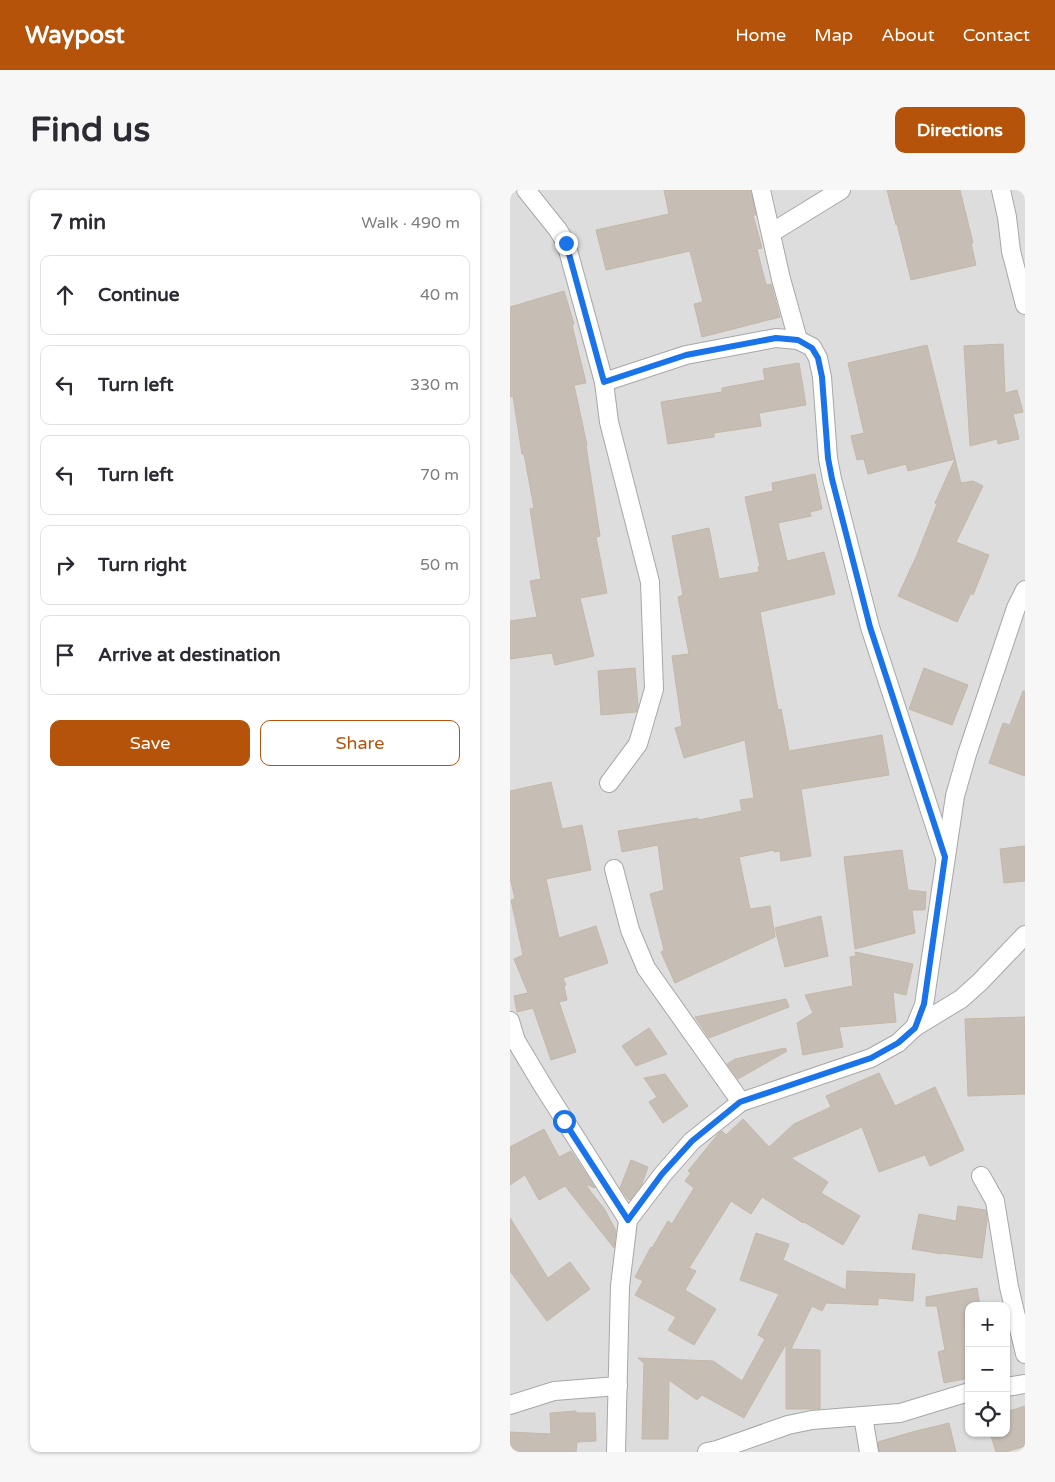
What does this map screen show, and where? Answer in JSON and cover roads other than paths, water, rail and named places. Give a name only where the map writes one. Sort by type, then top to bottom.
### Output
[{"type":"street","points":[[526,190],[566,243],[604,382],[609,422],[650,582],[654,689],[638,744],[609,783]]},
{"type":"street","points":[[761,190],[781,279],[798,340]]},
{"type":"street","points":[[771,233],[841,190]]},
{"type":"street","points":[[1001,190],[1019,256],[1025,305]]},
{"type":"street","points":[[604,382],[686,355],[776,338],[798,340],[812,348],[818,358],[822,377],[828,458],[832,479],[870,627],[945,857]]},
{"type":"street","points":[[915,1028],[924,1004],[955,796],[966,754],[1016,608],[1025,590]]},
{"type":"street","points":[[614,869],[630,930],[646,968],[740,1102]]},
{"type":"street","points":[[616,1452],[620,1286],[628,1220],[662,1174],[692,1141],[740,1102],[871,1058],[898,1043],[915,1028],[961,999],[1025,935]]},
{"type":"street","points":[[510,1021],[516,1041],[542,1086],[628,1220]]},
{"type":"street","points":[[981,1176],[995,1201],[1009,1287],[1025,1354]]},
{"type":"street","points":[[1010,1386],[1025,1384]]},
{"type":"street","points":[[510,1405],[554,1392],[618,1386]]},
{"type":"street","points":[[707,1452],[788,1425],[812,1420],[900,1412],[965,1393]]},
{"type":"street","points":[[863,1416],[870,1452]]}]
